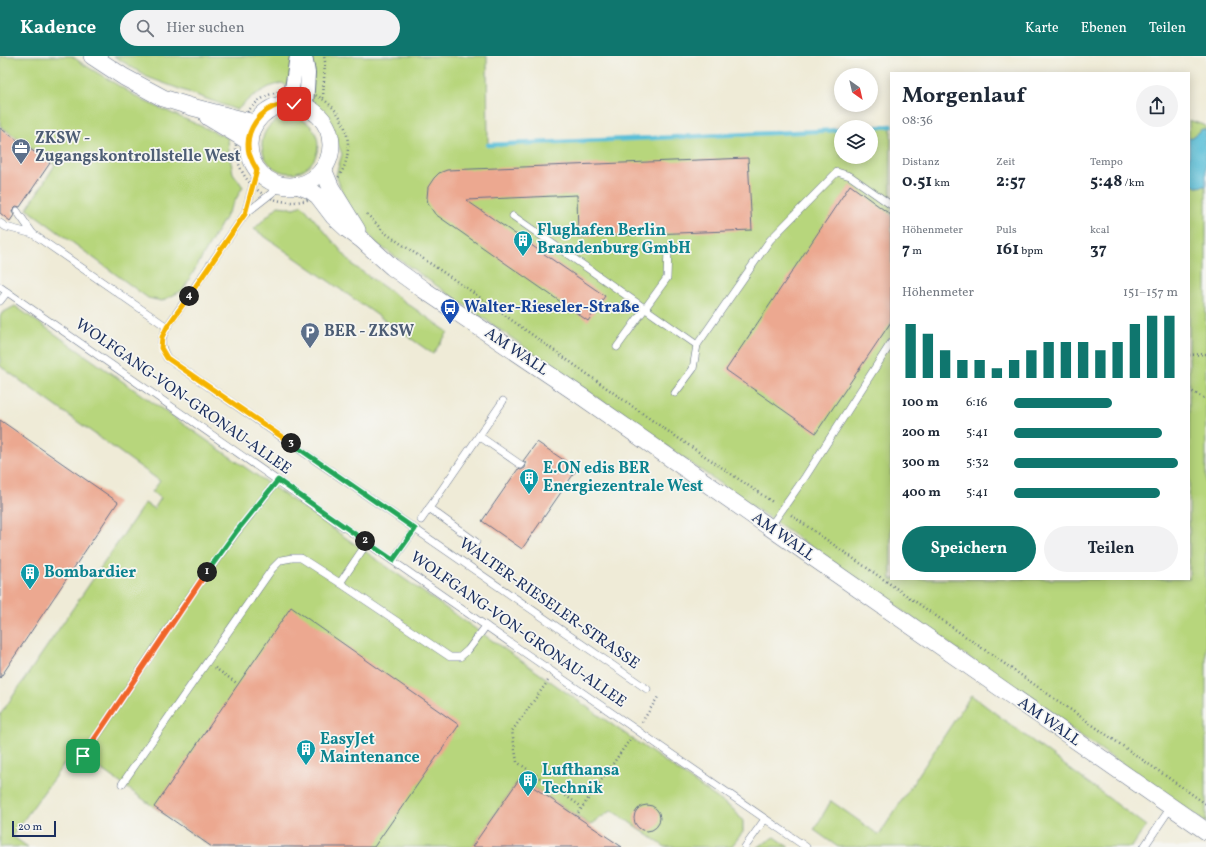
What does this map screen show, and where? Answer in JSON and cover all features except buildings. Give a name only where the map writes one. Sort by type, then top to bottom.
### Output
[{"type":"street","points":[[92,56],[150,92],[163,98],[192,107],[245,130]]},
{"type":"street","points":[[282,104],[292,89],[297,56]]},
{"type":"street","points":[[245,130],[255,178],[264,177],[272,183],[290,186],[307,182],[316,177],[323,170],[330,156],[331,148],[329,131],[324,121],[306,99],[308,73],[305,56]]},
{"type":"street","points":[[245,130],[261,114],[271,108],[282,104],[294,104],[306,99]]},
{"type":"street","name":"AM WALL","points":[[323,170],[324,192],[334,217],[392,267],[581,396],[1206,831]]},
{"type":"street","name":"AM WALL","points":[[290,186],[324,192]]},
{"type":"lane","points":[[675,393],[693,369],[697,345],[770,240],[837,172],[850,176],[890,204]]},
{"type":"lane","name":"WALTER-RIESELER-STRASSE","points":[[245,214],[255,178]]},
{"type":"lane","name":"WALTER-RIESELER-STRASSE","points":[[290,186],[267,197],[245,214],[167,327],[162,337],[161,348],[167,358],[647,689]]},
{"type":"lane","points":[[17,211],[33,234]]},
{"type":"lane","points":[[513,216],[697,345]]},
{"type":"lane","points":[[0,223],[6,227],[33,234],[167,327]]},
{"type":"lane","points":[[617,347],[667,278],[668,250]]},
{"type":"lane","name":"WOLFGANG-VON-GRONAU-ALLEE","points":[[0,287],[806,847]]},
{"type":"lane","points":[[0,302],[7,292]]},
{"type":"lane","points":[[770,527],[805,477],[890,345]]},
{"type":"lane","points":[[421,520],[503,402]]},
{"type":"lane","points":[[479,436],[521,465]]},
{"type":"lane","points":[[83,756],[188,600],[236,532],[278,480]]},
{"type":"lane","points":[[429,508],[476,542]]},
{"type":"lane","points":[[393,560],[415,529]]},
{"type":"lane","points":[[340,582],[367,543]]},
{"type":"lane","points":[[122,784],[208,663],[272,569],[281,560],[301,558],[340,582],[450,657],[460,657],[468,650],[486,626]]},
{"type":"lane","points":[[1148,846],[1171,806]]},
{"type":"lane","points":[[745,847],[765,818]]},
{"type":"path","points":[[323,98],[306,99],[292,89],[270,94],[261,99],[246,113],[245,130],[236,147],[238,161],[241,169],[255,178],[267,197],[279,202],[289,203],[306,201],[324,192],[342,176],[348,156],[348,141],[344,125],[339,116],[323,98],[324,56]]},
{"type":"path","points":[[364,211],[385,233],[468,289],[653,421],[1206,804]]},
{"type":"path","points":[[1190,355],[1206,354]]},
{"type":"path","points":[[1190,391],[1206,398]]},
{"type":"path","points":[[208,663],[238,684]]},
{"type":"path","points":[[554,672],[512,732],[517,762],[582,807]]},
{"type":"path","points":[[576,816],[637,730],[658,697]]},
{"type":"green space","points":[[0,56],[72,56],[144,101],[228,138],[233,173],[243,187],[183,290],[162,301],[148,298],[27,209],[55,165],[0,126]]},
{"type":"green space","points":[[114,56],[487,56],[488,145],[834,130],[834,164],[878,164],[878,127],[890,126],[890,580],[1190,580],[1190,183],[1196,187],[1206,186],[1206,823],[377,244],[347,206],[336,175],[342,154],[328,120],[311,100],[282,83],[269,87],[251,97],[237,110],[147,77]]},
{"type":"green space","points":[[284,117],[296,117],[306,121],[314,129],[318,139],[318,151],[314,161],[306,169],[296,173],[284,173],[274,169],[266,161],[262,151],[262,139],[266,129],[274,121]]},
{"type":"green space","points":[[1190,120],[1206,126],[1206,130],[1202,129],[1190,138]]},
{"type":"green space","points":[[302,205],[354,266],[448,332],[433,354],[254,229],[278,206],[295,208]]},
{"type":"green space","points":[[15,306],[734,810],[743,821],[743,832],[731,847],[665,847],[612,810],[590,825],[520,778],[472,847],[212,847],[74,750],[12,836],[28,847],[0,847],[0,715],[145,503],[154,509],[161,498],[152,492],[160,481],[0,366],[0,317],[2,313]]},
{"type":"green space","points":[[971,695],[1146,826],[1132,847],[838,847],[814,830],[831,801],[879,835]]},
{"type":"green space","points":[[775,837],[789,847],[757,847]]},
{"type":"water","points":[[1202,129],[1206,130],[1206,186],[1196,187],[1190,183],[1190,138]]},
{"type":"waterway","points":[[878,127],[890,126]]},
{"type":"waterway","points":[[488,145],[834,130]]},
{"type":"place","name":"ZKSW - Zugangskontrollstelle West","points":[[21,165]]},
{"type":"place","name":"Flughafen Berlin Brandenburg GmbH","points":[[523,257]]},
{"type":"place","name":"Walter-Rieseler-Straße","points":[[450,325]]},
{"type":"place","name":"BER - ZKSW","points":[[310,349]]},
{"type":"place","name":"E.ON edis BER Energiezentrale West","points":[[529,495]]},
{"type":"place","name":"Bombardier","points":[[30,590]]},
{"type":"place","name":"EasyJet Maintenance","points":[[306,766]]},
{"type":"place","name":"Lufthansa Technik","points":[[528,797]]},
{"type":"route","points":[[83,756],[184,606],[236,532],[278,480],[393,560],[415,529],[167,358],[161,348],[162,337],[167,327],[245,214],[257,170],[249,152],[248,141],[254,123],[261,114],[271,108],[282,104],[294,104]]}]
